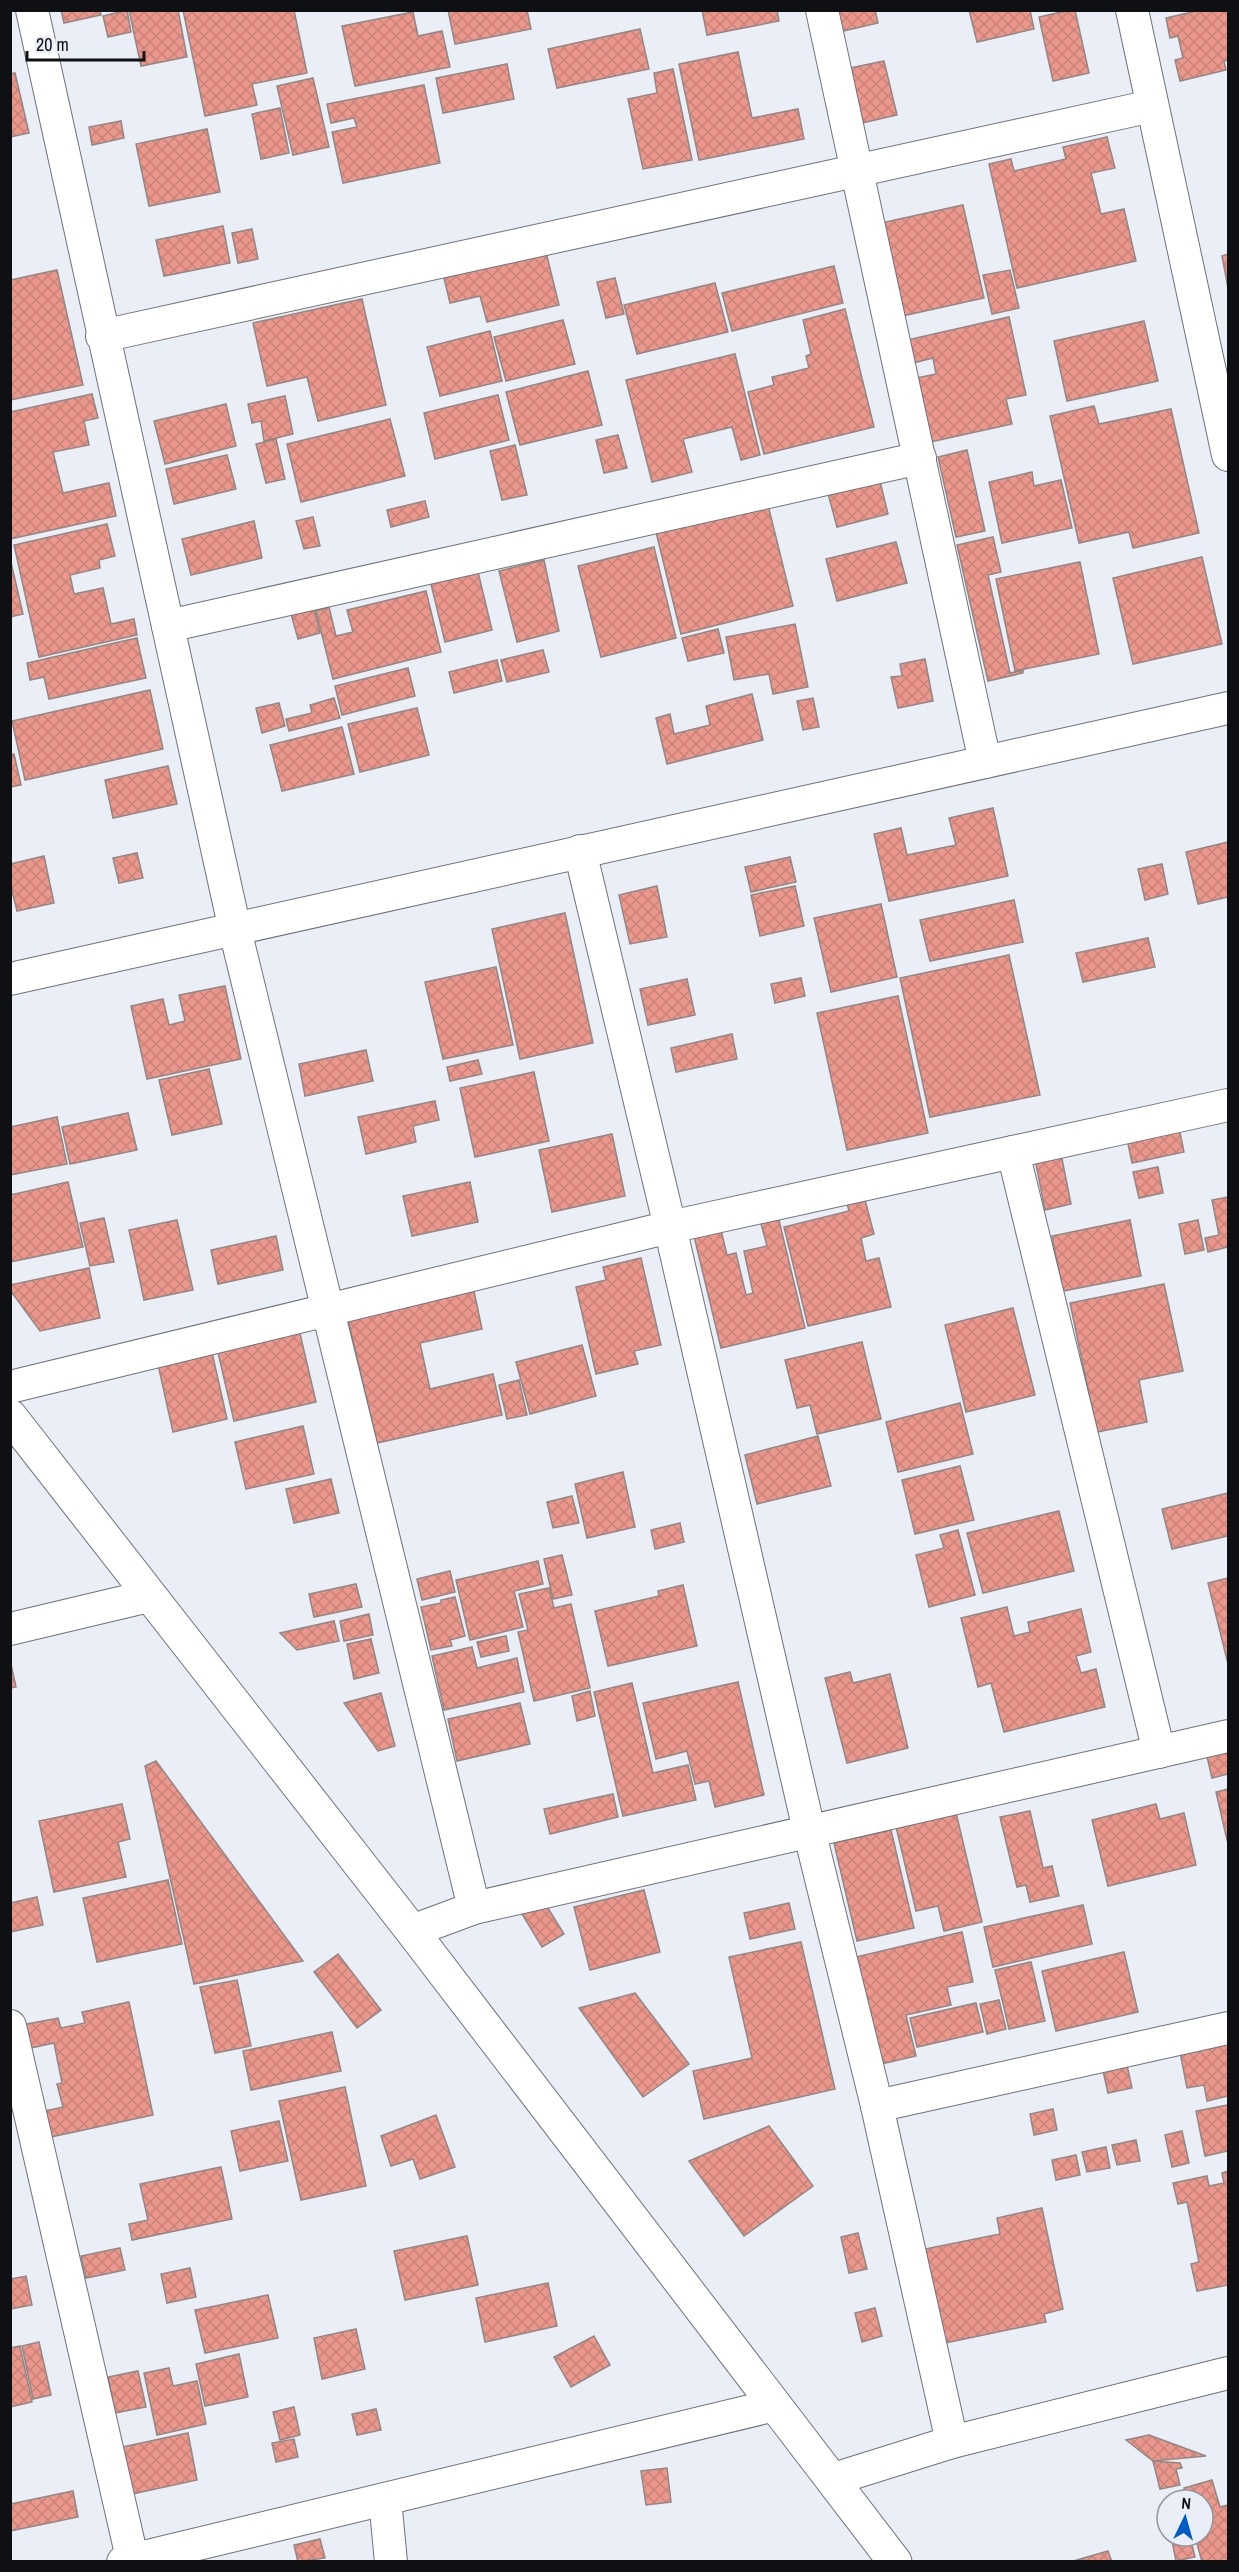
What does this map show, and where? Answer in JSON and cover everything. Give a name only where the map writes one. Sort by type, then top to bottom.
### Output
[{"type":"main road","points":[[10,1416],[412,1931],[834,2479],[895,2562]]},
{"type":"street","points":[[32,10],[102,336],[235,930],[474,1908]]},
{"type":"street","points":[[822,10],[985,762]]},
{"type":"street","points":[[1132,10],[1228,455]]},
{"type":"street","points":[[102,336],[1152,106]]},
{"type":"street","points":[[168,626],[920,458]]},
{"type":"street","points":[[10,979],[1228,708]]},
{"type":"street","points":[[580,851],[670,1227],[809,1830],[877,2106],[952,2442]]},
{"type":"street","points":[[10,1387],[328,1308],[670,1227],[1228,1105]]},
{"type":"street","points":[[1013,1152],[1159,1752]]},
{"type":"street","points":[[10,1629],[149,1596]]},
{"type":"street","points":[[412,1931],[474,1908],[1228,1736]]},
{"type":"street","points":[[10,2026],[129,2561],[775,2404]]},
{"type":"street","points":[[877,2106],[1228,2028]]},
{"type":"street","points":[[834,2479],[952,2442],[1228,2373]]},
{"type":"street","points":[[385,2499],[391,2562]]},
{"type":"building","points":[[61,10],[100,10],[101,15],[64,23]]},
{"type":"building","points":[[127,10],[131,32],[108,37],[103,16]]},
{"type":"building","points":[[129,10],[178,10],[187,57],[141,66]]},
{"type":"building","points":[[183,10],[294,10],[307,73],[252,84],[257,105],[205,116]]},
{"type":"building","points":[[448,10],[527,10],[531,29],[455,44]]},
{"type":"building","points":[[702,10],[777,10],[779,21],[707,35]]},
{"type":"building","points":[[834,10],[875,10],[878,23],[839,32]]},
{"type":"building","points":[[969,10],[1030,10],[1034,29],[977,42]]},
{"type":"building","points":[[1075,10],[1089,73],[1053,81],[1039,17]]},
{"type":"building","points":[[1200,10],[1228,10],[1228,60],[1224,61],[1226,70],[1180,81],[1175,60],[1183,58],[1178,36],[1170,38],[1166,18]]},
{"type":"building","points":[[413,12],[418,36],[442,31],[450,67],[355,86],[342,26]]},
{"type":"building","points":[[640,29],[649,69],[557,88],[548,49]]},
{"type":"building","points":[[738,52],[752,118],[798,109],[804,139],[699,160],[679,64]]},
{"type":"building","points":[[884,61],[897,115],[862,123],[850,68]]},
{"type":"building","points":[[507,64],[514,99],[443,113],[436,78]]},
{"type":"building","points":[[673,69],[692,160],[643,169],[628,99],[657,93],[654,73]]},
{"type":"building","points":[[15,73],[29,133],[10,137],[10,74]]},
{"type":"building","points":[[313,78],[329,147],[293,155],[277,86]]},
{"type":"building","points":[[424,85],[440,163],[343,183],[332,132],[357,127],[354,118],[331,123],[327,104]]},
{"type":"building","points":[[280,108],[289,153],[261,159],[252,114]]},
{"type":"building","points":[[121,121],[124,138],[92,145],[89,127]]},
{"type":"building","points":[[207,129],[220,192],[149,206],[136,144]]},
{"type":"building","points":[[1107,137],[1115,168],[1091,173],[1101,214],[1124,209],[1136,261],[1017,288],[989,164],[1011,159],[1014,171],[1066,159],[1063,147]]},
{"type":"building","points":[[963,205],[984,298],[902,316],[881,223]]},
{"type":"building","points":[[223,226],[230,263],[164,276],[156,240]]},
{"type":"building","points":[[252,229],[258,259],[238,263],[232,233]]},
{"type":"building","points":[[546,252],[559,305],[487,322],[480,296],[450,303],[444,278]]},
{"type":"building","points":[[1228,254],[1228,288],[1222,256]]},
{"type":"building","points":[[834,266],[843,303],[732,331],[722,293]]},
{"type":"building","points":[[57,270],[83,385],[10,400],[10,280]]},
{"type":"building","points":[[1010,270],[1019,308],[992,314],[983,275]]},
{"type":"building","points":[[615,278],[624,314],[606,318],[597,282]]},
{"type":"building","points":[[715,283],[728,332],[637,354],[624,305]]},
{"type":"building","points":[[362,299],[386,405],[318,421],[307,377],[267,386],[253,323]]},
{"type":"building","points":[[845,309],[874,427],[764,454],[748,392],[774,385],[772,377],[809,368],[806,356],[811,354],[803,320]]},
{"type":"building","points":[[1009,317],[1026,395],[1006,399],[1012,424],[930,442],[916,378],[936,374],[933,358],[913,363],[907,340]]},
{"type":"building","points":[[563,320],[575,364],[506,381],[494,337]]},
{"type":"building","points":[[1144,321],[1158,381],[1067,401],[1054,341]]},
{"type":"building","points":[[490,331],[502,381],[440,396],[427,347]]},
{"type":"building","points":[[735,354],[760,455],[741,460],[732,427],[683,439],[692,472],[652,482],[626,380]]},
{"type":"building","points":[[588,371],[602,425],[520,445],[506,392]]},
{"type":"building","points":[[92,394],[98,418],[84,421],[89,445],[53,452],[63,493],[109,483],[116,516],[10,539],[10,412]]},
{"type":"building","points":[[498,395],[509,440],[435,459],[424,413]]},
{"type":"building","points":[[285,396],[293,434],[264,441],[261,421],[252,423],[248,404]]},
{"type":"building","points":[[226,404],[236,446],[165,464],[154,421]]},
{"type":"building","points":[[1094,406],[1099,424],[1171,409],[1199,533],[1133,548],[1129,532],[1079,543],[1050,416]]},
{"type":"building","points":[[390,419],[405,476],[301,502],[287,444]]},
{"type":"building","points":[[618,435],[627,468],[604,473],[596,440]]},
{"type":"building","points":[[276,439],[285,479],[266,483],[256,444]]},
{"type":"building","points":[[515,445],[527,495],[502,500],[490,451]]},
{"type":"building","points":[[967,450],[985,531],[956,537],[938,457]]},
{"type":"building","points":[[227,455],[236,489],[174,504],[166,469]]},
{"type":"building","points":[[1032,472],[1034,486],[1061,480],[1072,528],[1002,543],[989,482]]},
{"type":"building","points":[[879,477],[888,514],[837,527],[827,490]]},
{"type":"building","points":[[425,501],[429,517],[391,527],[387,510]]},
{"type":"building","points":[[767,501],[793,606],[681,634],[655,528]]},
{"type":"building","points":[[313,517],[320,546],[304,549],[296,521]]},
{"type":"building","points":[[254,521],[262,558],[191,575],[182,539]]},
{"type":"building","points":[[107,524],[115,556],[99,560],[100,568],[70,575],[74,594],[103,588],[111,624],[134,619],[137,635],[39,657],[14,545]]},
{"type":"building","points":[[993,537],[1001,572],[988,575],[1010,673],[1023,670],[1023,673],[988,681],[957,545]]},
{"type":"building","points":[[896,542],[907,583],[837,601],[826,559]]},
{"type":"building","points":[[654,547],[676,638],[601,657],[578,566]]},
{"type":"building","points":[[1202,557],[1222,644],[1133,664],[1113,578]]},
{"type":"building","points":[[10,558],[23,614],[10,617]]},
{"type":"building","points":[[544,560],[559,631],[517,642],[499,571]]},
{"type":"building","points":[[1080,562],[1099,654],[1015,671],[996,579]]},
{"type":"building","points":[[478,572],[492,630],[445,642],[431,584]]},
{"type":"building","points":[[426,591],[441,652],[333,679],[316,611],[329,607],[336,636],[353,632],[347,610]]},
{"type":"building","points":[[314,608],[320,633],[298,639],[291,614]]},
{"type":"building","points":[[795,624],[808,687],[773,694],[769,674],[734,680],[726,637]]},
{"type":"building","points":[[718,629],[724,653],[688,661],[682,638]]},
{"type":"building","points":[[137,638],[146,678],[49,699],[44,677],[30,680],[27,663]]},
{"type":"building","points":[[543,650],[549,672],[507,682],[501,660]]},
{"type":"building","points":[[925,659],[933,701],[898,708],[891,677],[902,676],[900,664]]},
{"type":"building","points":[[497,660],[502,681],[454,693],[449,672]]},
{"type":"building","points":[[408,668],[415,696],[342,715],[335,686]]},
{"type":"building","points":[[150,690],[163,749],[25,780],[12,721]]},
{"type":"building","points":[[752,694],[763,740],[667,764],[656,718],[670,714],[674,734],[710,725],[706,706]]},
{"type":"building","points":[[334,698],[340,718],[289,731],[286,719],[312,713],[310,705]]},
{"type":"building","points":[[813,698],[819,727],[803,730],[797,701]]},
{"type":"building","points":[[279,703],[285,726],[262,733],[256,708]]},
{"type":"building","points":[[417,708],[429,755],[360,772],[348,724]]},
{"type":"building","points":[[342,727],[354,774],[282,791],[270,745]]},
{"type":"building","points":[[14,754],[21,785],[10,787],[10,755]]},
{"type":"building","points":[[168,766],[177,804],[113,818],[105,780]]},
{"type":"building","points":[[993,808],[1008,876],[889,901],[874,834],[901,828],[907,855],[956,845],[949,818]]},
{"type":"building","points":[[1228,842],[1228,897],[1198,904],[1186,852]]},
{"type":"building","points":[[137,853],[143,878],[119,883],[113,858]]},
{"type":"building","points":[[44,856],[54,903],[17,911],[10,883],[10,864]]},
{"type":"building","points":[[790,857],[796,882],[751,892],[745,867]]},
{"type":"building","points":[[1162,864],[1168,894],[1145,900],[1138,869]]},
{"type":"building","points":[[657,886],[667,937],[630,944],[619,895]]},
{"type":"building","points":[[795,886],[804,926],[760,936],[751,895]]},
{"type":"building","points":[[1014,900],[1023,942],[930,961],[920,920]]},
{"type":"building","points":[[881,904],[897,977],[831,992],[814,918]]},
{"type":"building","points":[[565,913],[593,1043],[520,1059],[492,929]]},
{"type":"building","points":[[1148,938],[1155,967],[1083,982],[1076,953]]},
{"type":"building","points":[[1009,955],[1040,1095],[930,1117],[900,978]]},
{"type":"building","points":[[496,967],[513,1045],[443,1059],[425,982]]},
{"type":"building","points":[[801,978],[805,996],[775,1003],[771,984]]},
{"type":"building","points":[[687,979],[695,1015],[648,1025],[640,989]]},
{"type":"building","points":[[225,986],[241,1059],[147,1079],[131,1006],[163,999],[169,1025],[185,1021],[179,995]]},
{"type":"building","points":[[898,996],[928,1133],[847,1150],[817,1013]]},
{"type":"building","points":[[732,1034],[737,1059],[676,1072],[671,1048]]},
{"type":"building","points":[[366,1050],[373,1081],[305,1096],[299,1064]]},
{"type":"building","points":[[478,1060],[482,1074],[450,1081],[447,1067]]},
{"type":"building","points":[[209,1069],[222,1124],[172,1135],[159,1080]]},
{"type":"building","points":[[534,1072],[549,1141],[475,1157],[460,1088]]},
{"type":"building","points":[[435,1101],[439,1120],[413,1126],[416,1142],[366,1154],[358,1117]]},
{"type":"building","points":[[128,1113],[137,1150],[70,1164],[62,1127]]},
{"type":"building","points":[[57,1117],[67,1164],[10,1175],[10,1127]]},
{"type":"building","points":[[1178,1123],[1184,1152],[1132,1163],[1126,1134]]},
{"type":"building","points":[[612,1134],[625,1196],[552,1212],[539,1150]]},
{"type":"building","points":[[1060,1149],[1071,1204],[1045,1210],[1034,1154]]},
{"type":"building","points":[[1158,1167],[1163,1193],[1139,1198],[1133,1172]]},
{"type":"building","points":[[68,1182],[83,1247],[10,1262],[10,1195]]},
{"type":"building","points":[[470,1182],[478,1222],[412,1236],[403,1196]]},
{"type":"building","points":[[863,1192],[874,1234],[861,1238],[866,1261],[879,1258],[891,1307],[808,1326],[784,1227],[849,1211],[845,1196]]},
{"type":"building","points":[[1228,1197],[1228,1247],[1208,1252],[1205,1238],[1219,1235],[1212,1200]]},
{"type":"building","points":[[777,1212],[805,1328],[721,1348],[693,1232],[720,1226],[727,1255],[736,1253],[746,1295],[753,1293],[744,1251],[767,1246],[759,1216]]},
{"type":"building","points":[[104,1218],[114,1262],[90,1266],[80,1223]]},
{"type":"building","points":[[177,1220],[193,1290],[144,1300],[129,1230]]},
{"type":"building","points":[[1130,1220],[1141,1276],[1063,1291],[1052,1236]]},
{"type":"building","points":[[1198,1220],[1204,1250],[1185,1254],[1179,1224]]},
{"type":"building","points":[[276,1236],[283,1270],[218,1284],[211,1250]]},
{"type":"building","points":[[641,1258],[661,1345],[634,1351],[638,1364],[596,1374],[576,1287],[606,1280],[603,1267]]},
{"type":"building","points":[[89,1268],[100,1318],[40,1331],[10,1290],[10,1285]]},
{"type":"building","points":[[472,1282],[482,1329],[420,1343],[430,1389],[493,1374],[502,1415],[377,1443],[346,1311]]},
{"type":"building","points":[[1164,1284],[1183,1371],[1139,1380],[1147,1422],[1097,1432],[1070,1303]]},
{"type":"building","points":[[1013,1308],[1035,1395],[966,1412],[945,1325]]},
{"type":"building","points":[[298,1325],[316,1402],[234,1421],[216,1344]]},
{"type":"building","points":[[862,1342],[881,1419],[817,1434],[810,1405],[797,1408],[785,1360]]},
{"type":"building","points":[[582,1345],[596,1396],[530,1414],[516,1362]]},
{"type":"building","points":[[211,1348],[227,1419],[173,1432],[157,1360]]},
{"type":"building","points":[[519,1380],[527,1415],[507,1419],[499,1385]]},
{"type":"building","points":[[960,1403],[973,1454],[898,1472],[886,1422]]},
{"type":"building","points":[[303,1426],[314,1474],[246,1489],[235,1442]]},
{"type":"building","points":[[818,1436],[831,1486],[757,1504],[745,1455]]},
{"type":"building","points":[[960,1466],[974,1520],[915,1534],[902,1480]]},
{"type":"building","points":[[623,1472],[635,1527],[587,1538],[575,1484]]},
{"type":"building","points":[[331,1479],[339,1513],[294,1523],[286,1489]]},
{"type":"building","points":[[1228,1493],[1228,1536],[1172,1549],[1162,1509]]},
{"type":"building","points":[[572,1496],[579,1523],[553,1528],[547,1502]]},
{"type":"building","points":[[1059,1511],[1074,1571],[983,1593],[967,1533]]},
{"type":"building","points":[[680,1523],[684,1542],[655,1549],[651,1530]]},
{"type":"building","points":[[958,1530],[975,1595],[929,1607],[916,1555],[944,1548],[940,1535]]},
{"type":"building","points":[[562,1555],[572,1595],[553,1599],[544,1559]]},
{"type":"building","points":[[538,1561],[543,1584],[514,1591],[523,1627],[470,1640],[456,1580]]},
{"type":"building","points":[[450,1571],[455,1592],[422,1600],[417,1579]]},
{"type":"building","points":[[1228,1578],[1228,1659],[1227,1660],[1208,1583]]},
{"type":"building","points":[[356,1584],[362,1607],[314,1617],[309,1594]]},
{"type":"building","points":[[683,1585],[697,1646],[608,1666],[595,1611],[659,1596],[658,1591]]},
{"type":"building","points":[[549,1588],[554,1608],[571,1604],[590,1688],[534,1701],[518,1632],[528,1630],[519,1594]]},
{"type":"building","points":[[455,1597],[465,1636],[450,1640],[452,1646],[431,1650],[421,1607],[441,1603],[441,1600]]},
{"type":"building","points":[[1007,1607],[1014,1636],[1030,1632],[1028,1622],[1081,1609],[1091,1652],[1076,1656],[1081,1673],[1096,1669],[1105,1707],[1004,1732],[991,1683],[978,1687],[961,1618]]},
{"type":"building","points":[[369,1614],[373,1635],[344,1641],[340,1621]]},
{"type":"building","points":[[334,1621],[339,1641],[297,1650],[280,1633]]},
{"type":"building","points":[[506,1636],[509,1651],[481,1657],[477,1642]]},
{"type":"building","points":[[371,1639],[379,1673],[354,1679],[347,1644]]},
{"type":"building","points":[[472,1647],[477,1668],[517,1658],[524,1692],[444,1710],[432,1656]]},
{"type":"building","points":[[10,1660],[16,1687],[10,1688]]},
{"type":"building","points":[[850,1672],[853,1683],[890,1674],[908,1748],[847,1763],[825,1678]]},
{"type":"building","points":[[738,1682],[764,1795],[715,1807],[709,1781],[695,1784],[687,1751],[656,1759],[643,1703]]},
{"type":"building","points":[[632,1683],[653,1773],[688,1765],[696,1800],[623,1816],[594,1692]]},
{"type":"building","points":[[590,1691],[595,1716],[577,1721],[572,1696]]},
{"type":"building","points":[[381,1693],[395,1746],[378,1751],[344,1703]]},
{"type":"building","points":[[520,1703],[530,1744],[457,1761],[448,1719]]},
{"type":"building","points":[[1228,1743],[1228,1774],[1212,1778],[1205,1748]]},
{"type":"building","points":[[156,1761],[303,1961],[194,1984],[145,1766]]},
{"type":"building","points":[[1228,1789],[1228,1839],[1227,1840],[1216,1792]]},
{"type":"building","points":[[613,1794],[618,1817],[550,1834],[544,1809]]},
{"type":"building","points":[[953,1800],[982,1922],[944,1931],[938,1906],[916,1911],[893,1814]]},
{"type":"building","points":[[122,1804],[130,1839],[118,1842],[126,1877],[54,1892],[39,1821]]},
{"type":"building","points":[[1156,1804],[1160,1819],[1184,1813],[1196,1865],[1108,1886],[1092,1820]]},
{"type":"building","points":[[1030,1811],[1043,1868],[1052,1866],[1059,1896],[1030,1902],[1026,1885],[1017,1887],[1000,1817]]},
{"type":"building","points":[[891,1830],[914,1928],[857,1941],[834,1843]]},
{"type":"building","points":[[168,1880],[182,1944],[97,1962],[83,1898]]},
{"type":"building","points":[[644,1890],[660,1952],[590,1970],[574,1907]]},
{"type":"building","points":[[37,1897],[43,1925],[10,1932],[10,1903]]},
{"type":"building","points":[[541,1897],[564,1934],[542,1947],[516,1904]]},
{"type":"building","points":[[789,1903],[795,1929],[750,1939],[744,1913]]},
{"type":"building","points":[[1083,1905],[1092,1944],[993,1967],[984,1927]]},
{"type":"building","points":[[962,1932],[973,1982],[947,1987],[951,2005],[906,2015],[916,2056],[881,2064],[856,1957]]},
{"type":"building","points":[[801,1942],[835,2089],[704,2119],[693,2071],[752,2058],[729,1957]]},
{"type":"building","points":[[1124,1952],[1138,2012],[1056,2031],[1042,1971]]},
{"type":"building","points":[[338,1954],[381,2010],[357,2028],[314,1972]]},
{"type":"building","points":[[1031,1962],[1045,2021],[1009,2029],[995,1970]]},
{"type":"building","points":[[237,1980],[251,2046],[215,2053],[200,1987]]},
{"type":"building","points":[[635,1993],[689,2064],[643,2097],[579,2008]]},
{"type":"building","points":[[999,2000],[1006,2029],[987,2034],[980,2004]]},
{"type":"building","points":[[129,2002],[153,2115],[46,2138],[40,2112],[63,2107],[57,2084],[62,2083],[54,2043],[26,2049],[21,2025],[58,2018],[61,2028],[85,2023],[82,2012]]},
{"type":"building","points":[[976,2003],[983,2032],[917,2047],[910,2018]]},
{"type":"building","points":[[332,2032],[341,2071],[251,2090],[243,2051]]},
{"type":"building","points":[[1228,2037],[1228,2096],[1207,2101],[1204,2085],[1187,2088],[1179,2047]]},
{"type":"building","points":[[1126,2061],[1132,2088],[1108,2093],[1102,2066]]},
{"type":"building","points":[[345,2087],[366,2186],[301,2200],[279,2101]]},
{"type":"building","points":[[1228,2105],[1228,2151],[1205,2156],[1196,2111]]},
{"type":"building","points":[[1053,2109],[1057,2130],[1034,2135],[1030,2114]]},
{"type":"building","points":[[436,2115],[455,2167],[420,2179],[413,2159],[391,2166],[381,2136]]},
{"type":"building","points":[[279,2121],[288,2161],[240,2171],[231,2131]]},
{"type":"building","points":[[769,2126],[813,2186],[744,2236],[689,2161]]},
{"type":"building","points":[[1182,2131],[1189,2163],[1172,2167],[1165,2135]]},
{"type":"building","points":[[1136,2140],[1140,2161],[1117,2165],[1112,2145]]},
{"type":"building","points":[[1106,2147],[1110,2168],[1087,2172],[1082,2152]]},
{"type":"building","points":[[1076,2155],[1080,2175],[1056,2180],[1052,2160]]},
{"type":"building","points":[[221,2167],[232,2219],[132,2240],[129,2224],[148,2220],[140,2184]]},
{"type":"building","points":[[1228,2171],[1228,2285],[1197,2291],[1191,2264],[1199,2262],[1187,2202],[1178,2204],[1173,2183],[1207,2176],[1209,2186],[1224,2183],[1222,2173]]},
{"type":"building","points":[[1042,2208],[1063,2309],[1044,2314],[1046,2322],[940,2344],[920,2250],[1000,2234],[997,2218]]},
{"type":"building","points":[[858,2233],[867,2269],[849,2273],[841,2237]]},
{"type":"building","points":[[467,2236],[478,2285],[405,2300],[394,2251]]},
{"type":"building","points":[[120,2248],[125,2270],[86,2278],[81,2256]]},
{"type":"building","points":[[190,2268],[196,2297],[167,2303],[161,2274]]},
{"type":"building","points":[[26,2276],[32,2305],[10,2309],[10,2279]]},
{"type":"building","points":[[548,2283],[557,2326],[485,2342],[476,2298]]},
{"type":"building","points":[[268,2295],[278,2338],[205,2353],[195,2310]]},
{"type":"building","points":[[875,2308],[882,2336],[862,2342],[855,2313]]},
{"type":"building","points":[[356,2329],[365,2369],[322,2379],[314,2338]]},
{"type":"building","points":[[594,2336],[610,2365],[571,2387],[554,2357]]},
{"type":"building","points":[[39,2342],[51,2395],[33,2399],[22,2346]]},
{"type":"building","points":[[20,2346],[32,2402],[10,2407],[10,2348]]},
{"type":"building","points":[[239,2354],[248,2397],[205,2406],[196,2364]]},
{"type":"building","points":[[169,2368],[173,2386],[197,2381],[206,2424],[157,2435],[144,2373]]},
{"type":"building","points":[[138,2371],[146,2407],[115,2413],[108,2377]]},
{"type":"building","points":[[294,2407],[300,2435],[280,2440],[273,2412]]},
{"type":"building","points":[[376,2409],[381,2430],[357,2435],[352,2414]]},
{"type":"building","points":[[188,2433],[197,2480],[132,2494],[122,2447]]},
{"type":"building","points":[[1149,2435],[1206,2456],[1153,2461],[1126,2440]]},
{"type":"building","points":[[294,2439],[298,2457],[276,2462],[272,2443]]},
{"type":"building","points":[[1153,2461],[1180,2463],[1182,2468],[1176,2469],[1180,2485],[1160,2488]]},
{"type":"building","points":[[667,2468],[671,2502],[646,2505],[641,2471]]},
{"type":"building","points":[[1212,2480],[1214,2488],[1184,2488]]},
{"type":"building","points":[[1215,2490],[1220,2507],[1228,2505],[1228,2562],[1202,2562],[1198,2548],[1215,2548]]},
{"type":"building","points":[[73,2491],[78,2517],[10,2531],[10,2504]]},
{"type":"building","points":[[320,2539],[325,2558],[298,2562],[294,2545]]},
{"type":"building","points":[[1173,2548],[1193,2548],[1195,2557],[1176,2561]]},
{"type":"building","points":[[1108,2551],[1112,2562],[1070,2562]]}]
